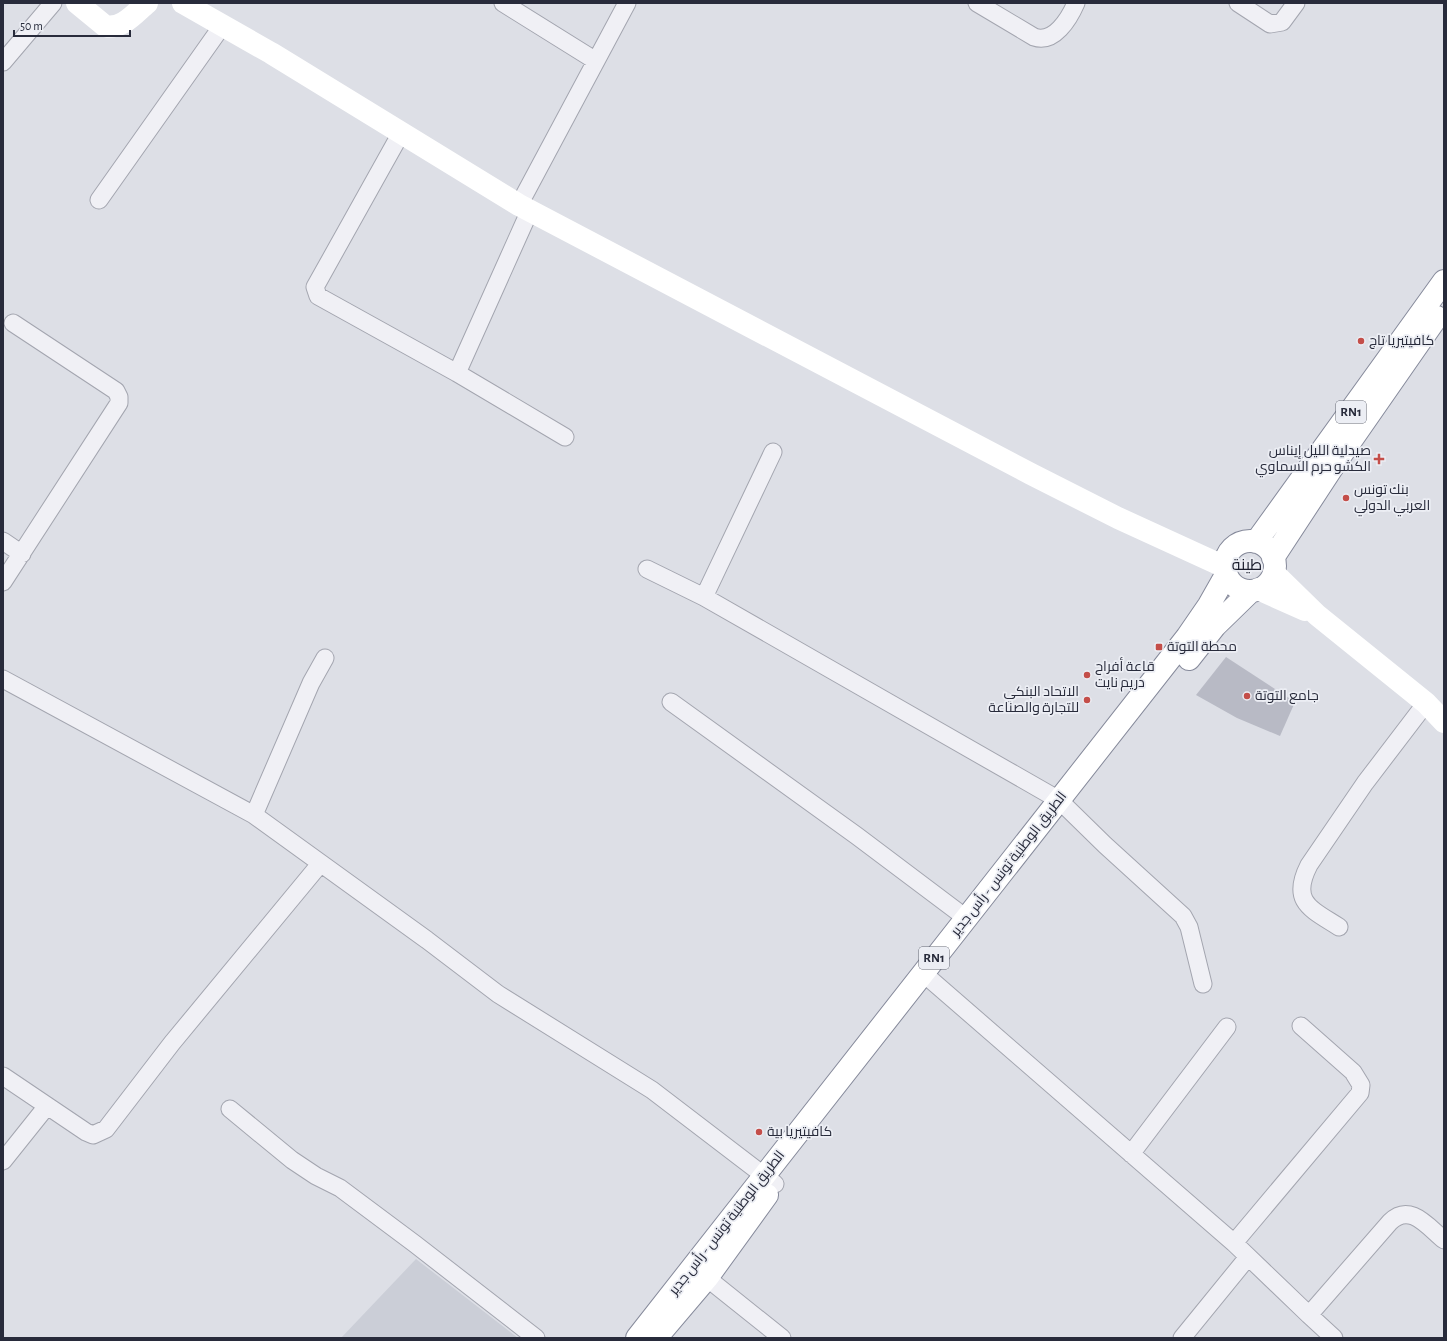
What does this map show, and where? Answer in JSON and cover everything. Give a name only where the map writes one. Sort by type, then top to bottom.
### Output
[{"type":"main road","points":[[77,3],[106,26],[111,27],[118,26],[146,3]]},
{"type":"main road","points":[[183,3],[525,207],[1031,474],[1226,571],[1236,586],[1255,590],[1317,615]]},
{"type":"main road","name":"RN1","points":[[1226,571],[1226,559],[1234,547],[1241,543],[1256,542],[1444,281]]},
{"type":"main road","name":"RN1","points":[[1255,590],[1270,580],[1274,565],[1332,468],[1444,307]]},
{"type":"main road","points":[[1256,542],[1264,545],[1274,565],[1317,615],[1426,703],[1444,722]]},
{"type":"main road","name":"الطريق الوطنية تونس - رأس جدير","points":[[928,977],[966,918],[1065,805],[1187,637],[1209,605],[1226,571]]},
{"type":"main road","name":"الطريق الوطنية تونس - رأس جدير","points":[[637,1338],[770,1180],[928,977],[1065,805],[1214,626],[1255,590]]},
{"type":"main road","name":"الطريق الوطنية تونس - رأس جدير","points":[[656,1338],[707,1278],[770,1180]]},
{"type":"street","points":[[3,62],[53,3]]},
{"type":"street","points":[[503,3],[596,61]]},
{"type":"street","points":[[457,373],[525,207],[596,61],[627,3]]},
{"type":"street","points":[[976,3],[1034,37],[1044,39],[1058,31],[1073,12],[1076,3]]},
{"type":"street","points":[[1238,3],[1270,24],[1274,24],[1282,22],[1296,3]]},
{"type":"street","points":[[99,200],[222,26]]},
{"type":"street","points":[[401,133],[315,289],[318,296],[457,373],[565,437]]},
{"type":"street","points":[[3,582],[119,403],[119,397],[116,391],[13,323]]},
{"type":"street","points":[[704,597],[773,452]]},
{"type":"street","points":[[3,540],[22,554]]},
{"type":"street","points":[[647,569],[704,597],[1065,805],[1105,845],[1183,916],[1189,927],[1203,984]]},
{"type":"street","points":[[254,815],[311,683],[325,658]]},
{"type":"street","points":[[3,679],[254,815],[427,940],[498,994],[652,1090],[770,1180]]},
{"type":"street","points":[[671,702],[966,918]]},
{"type":"street","points":[[1339,927],[1311,910],[1301,889],[1303,876],[1365,783],[1426,703]]},
{"type":"street","points":[[3,1076],[86,1132],[93,1135],[106,1129],[172,1043],[320,864]]},
{"type":"street","points":[[928,977],[1234,1243],[1309,1315],[1324,1335]]},
{"type":"street","points":[[1234,1243],[1360,1093],[1361,1085],[1353,1072],[1301,1026]]},
{"type":"street","points":[[1131,1154],[1227,1027]]},
{"type":"street","points":[[3,1161],[47,1106]]},
{"type":"street","points":[[230,1109],[292,1160],[316,1176],[340,1188],[536,1338]]},
{"type":"street","points":[[1309,1315],[1390,1222],[1399,1215],[1406,1213],[1414,1215],[1444,1240]]},
{"type":"street","points":[[1182,1338],[1248,1257]]},
{"type":"street","points":[[707,1278],[782,1338]]},
{"type":"shaded area","points":[[416,1259],[518,1338],[341,1338]]},
{"type":"building","points":[[1226,657],[1295,702],[1280,736],[1237,718],[1196,695]]},
{"type":"place","name":"كافيتيريا تاج","points":[[1361,341]]},
{"type":"place","name":"صيدلية الليل إيناس الكشو حرم السماوي","points":[[1379,459]]},
{"type":"place","name":"بنك تونس العربي الدولي","points":[[1346,498]]},
{"type":"place","name":"محطة التوتة","points":[[1159,647]]},
{"type":"place","name":"قاعة أفراح دريم نايت","points":[[1087,675]]},
{"type":"place","name":"جامع التوتة","points":[[1247,696]]},
{"type":"place","name":"الاتحاد البنكي للتجارة والصناعة","points":[[1087,700]]},
{"type":"place","name":"كافيتيريا بية","points":[[759,1132]]},
{"type":"district","name":"طينة","points":[[1247,565]]}]
